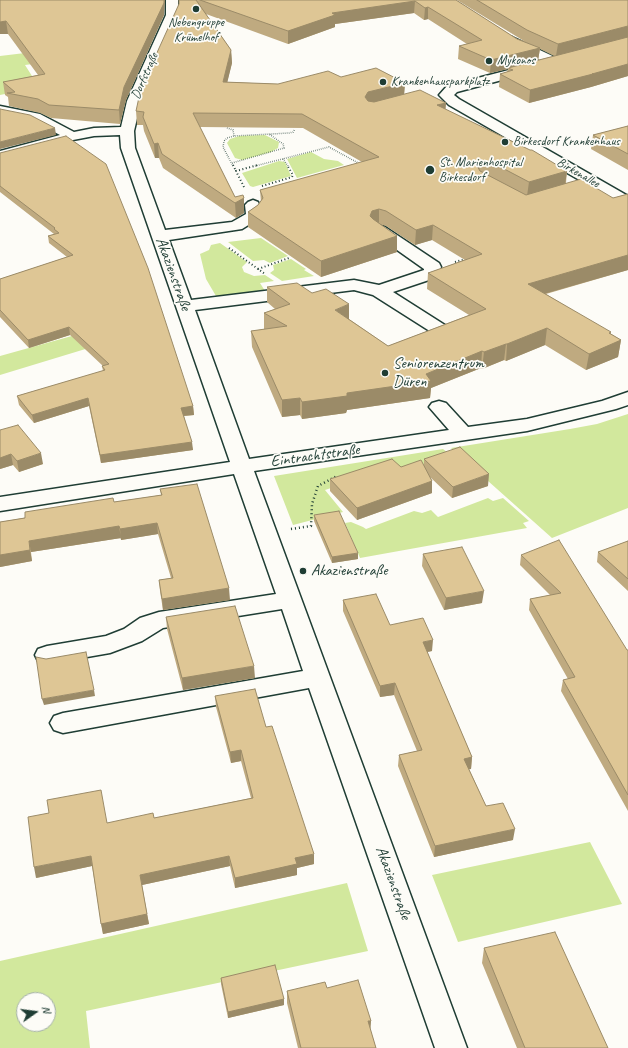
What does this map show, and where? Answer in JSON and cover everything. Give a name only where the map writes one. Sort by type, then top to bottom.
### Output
[{"type":"street","name":"Dorfstraße","points":[[127,131],[134,101],[172,15],[172,0]]},
{"type":"street","points":[[502,35],[521,47],[555,62],[570,58]]},
{"type":"street","name":"Birkenallee","points":[[555,62],[452,89],[440,95],[628,202]]},
{"type":"street","points":[[0,110],[35,117],[72,136]]},
{"type":"street","points":[[0,155],[72,136],[94,132],[127,131]]},
{"type":"street","name":"Akazienstraße","points":[[127,131],[128,148],[451,1048]]},
{"type":"street","points":[[575,189],[628,183]]},
{"type":"street","points":[[160,236],[230,228],[253,216],[253,206]]},
{"type":"street","points":[[379,230],[433,268],[432,273],[379,291]]},
{"type":"street","points":[[185,306],[236,300],[241,308],[251,311],[260,311],[271,309],[277,304],[284,294],[354,285],[368,287],[379,291],[442,331]]},
{"type":"street","name":"Eintrachtstraße","points":[[0,504],[242,466],[527,425],[573,414],[628,398]]},
{"type":"street","points":[[439,407],[463,434]]},
{"type":"street","points":[[47,655],[110,644],[133,635],[149,624],[159,620],[291,600]]},
{"type":"street","points":[[64,722],[318,677]]},
{"type":"path","points":[[228,128],[233,130],[234,136]]},
{"type":"path","points":[[253,206],[222,144],[227,138],[234,136],[289,133],[293,132],[295,129]]},
{"type":"path","points":[[232,163],[284,148],[283,144],[269,134]]},
{"type":"path","points":[[236,171],[328,147],[361,165],[354,167]]},
{"type":"path","points":[[246,192],[292,177],[293,175],[284,159]]},
{"type":"path","points":[[217,229],[223,243],[258,269],[284,294]]},
{"type":"path","points":[[433,268],[471,257]]},
{"type":"path","points":[[258,269],[290,258]]},
{"type":"path","points":[[266,533],[311,526],[312,504],[318,486],[338,476]]},
{"type":"green space","points":[[50,50],[57,61],[25,65],[39,87],[0,95],[0,56]]},
{"type":"green space","points":[[265,135],[279,142],[278,148],[271,152],[242,160],[235,158],[227,143],[230,139],[239,136]]},
{"type":"green space","points":[[311,152],[324,159],[338,161],[344,165],[297,178],[287,159]]},
{"type":"green space","points":[[279,161],[285,162],[291,176],[253,187],[250,186],[242,173]]},
{"type":"green space","points":[[261,238],[288,256],[270,263],[264,260],[253,261],[228,242]]},
{"type":"green space","points":[[220,243],[247,262],[242,267],[244,272],[254,276],[265,275],[274,281],[260,283],[265,291],[222,297],[216,296],[206,279],[200,254],[209,250],[211,245]]},
{"type":"green space","points":[[291,259],[314,276],[282,281],[270,273],[274,270],[273,265]]},
{"type":"green space","points":[[79,334],[92,347],[0,375],[0,356]]},
{"type":"green space","points":[[628,414],[628,508],[552,538],[451,448],[597,424]]},
{"type":"green space","points":[[443,449],[454,458],[401,477],[392,468],[325,490],[343,512],[293,525],[274,476]]},
{"type":"green space","points":[[488,498],[493,501],[503,498],[529,521],[523,523],[527,528],[360,558],[345,523],[351,522],[366,529],[414,511],[422,513],[431,510],[438,517]]},
{"type":"green space","points":[[590,842],[622,904],[458,942],[432,875]]},
{"type":"green space","points":[[347,883],[368,951],[86,1011],[90,1048],[0,1048],[0,961]]},
{"type":"building","points":[[0,0],[164,0],[164,3],[124,87],[119,110],[49,105],[38,99],[7,93],[15,92],[3,82],[45,74],[6,21],[0,22]]},
{"type":"building","points":[[179,0],[196,0],[231,50],[223,82],[278,84],[328,71],[341,77],[376,68],[405,83],[368,92],[365,97],[368,101],[374,102],[420,90],[446,103],[437,105],[532,150],[567,171],[529,182],[491,162],[480,162],[477,166],[480,171],[526,195],[581,179],[613,198],[628,194],[628,255],[528,284],[611,332],[609,333],[621,340],[589,354],[547,328],[507,344],[484,352],[482,351],[426,374],[431,381],[347,393],[347,396],[302,402],[300,398],[282,400],[251,331],[287,326],[264,313],[290,304],[267,287],[297,283],[312,293],[326,289],[349,304],[335,310],[388,346],[486,309],[428,273],[482,254],[433,225],[416,230],[386,211],[379,209],[372,211],[370,216],[397,236],[321,261],[248,212],[258,205],[263,198],[260,190],[379,157],[302,114],[193,113],[235,197],[243,195],[244,198],[235,203],[162,154],[158,143],[154,144],[143,117],[144,112],[136,111],[141,88],[179,4]]},
{"type":"building","points":[[200,0],[456,0],[517,39],[540,48],[491,60],[459,46],[482,40],[428,7],[425,8],[415,1],[332,13],[335,15],[288,31]]},
{"type":"building","points":[[477,0],[628,0],[628,26],[558,44],[527,30]]},
{"type":"building","points":[[628,37],[628,64],[530,90],[500,74],[513,70],[508,68]]},
{"type":"building","points":[[0,109],[30,115],[55,128],[0,142]]},
{"type":"building","points":[[628,126],[628,154],[593,135]]},
{"type":"building","points":[[66,136],[106,164],[148,268],[193,406],[181,408],[192,442],[100,455],[88,398],[32,415],[17,396],[105,370],[102,366],[109,364],[69,327],[28,340],[0,310],[0,279],[73,255],[48,236],[59,233],[54,229],[55,228],[0,186],[0,153]]},
{"type":"building","points":[[18,425],[41,453],[17,461],[11,454],[0,458],[0,430]]},
{"type":"building","points":[[460,447],[489,474],[453,487],[424,459]]},
{"type":"building","points":[[392,459],[401,467],[421,460],[432,481],[357,508],[330,479]]},
{"type":"building","points":[[197,484],[229,588],[162,599],[159,580],[173,578],[157,523],[120,529],[119,526],[29,541],[30,550],[0,555],[0,522],[25,518],[25,512],[113,498],[114,502],[162,495],[160,489]]},
{"type":"building","points":[[339,511],[358,553],[332,557],[314,515]]},
{"type":"building","points":[[559,540],[628,650],[628,795],[563,680],[575,677],[530,599],[561,593],[521,555]]},
{"type":"building","points":[[628,541],[628,579],[598,552]]},
{"type":"building","points":[[462,547],[484,591],[446,598],[423,554]]},
{"type":"building","points":[[376,594],[390,625],[423,618],[433,640],[423,642],[472,757],[464,759],[486,806],[503,803],[515,829],[435,846],[399,755],[422,750],[395,683],[380,686],[343,600]]},
{"type":"building","points":[[235,606],[254,666],[182,678],[166,617]]},
{"type":"building","points":[[86,652],[94,690],[42,699],[36,657],[46,659]]},
{"type":"building","points":[[255,689],[266,727],[272,726],[314,854],[295,858],[297,864],[235,878],[229,856],[140,875],[147,914],[101,924],[91,856],[34,867],[28,817],[49,813],[47,800],[101,790],[107,823],[153,813],[154,818],[253,798],[241,750],[230,752],[215,696]]},
{"type":"building","points":[[555,932],[608,1048],[525,1048],[484,948]]},
{"type":"building","points":[[275,965],[284,999],[228,1012],[221,978]]},
{"type":"building","points":[[358,980],[371,1021],[368,1021],[376,1048],[301,1048],[287,991],[325,982],[327,988]]},
{"type":"place","name":"Nebengruppe Krümelhof","points":[[196,9]]},
{"type":"place","name":"Mykonos","points":[[489,61]]},
{"type":"place","name":"Krankenhausparkplatz","points":[[383,82]]},
{"type":"place","name":"Birkesdorf Krankenhaus","points":[[505,142]]},
{"type":"place","name":"St. Marienhospital Birkesdorf","points":[[430,170]]},
{"type":"place","name":"Seniorenzentrum Düren","points":[[385,373]]},
{"type":"place","name":"Akazienstraße","points":[[303,571]]}]
